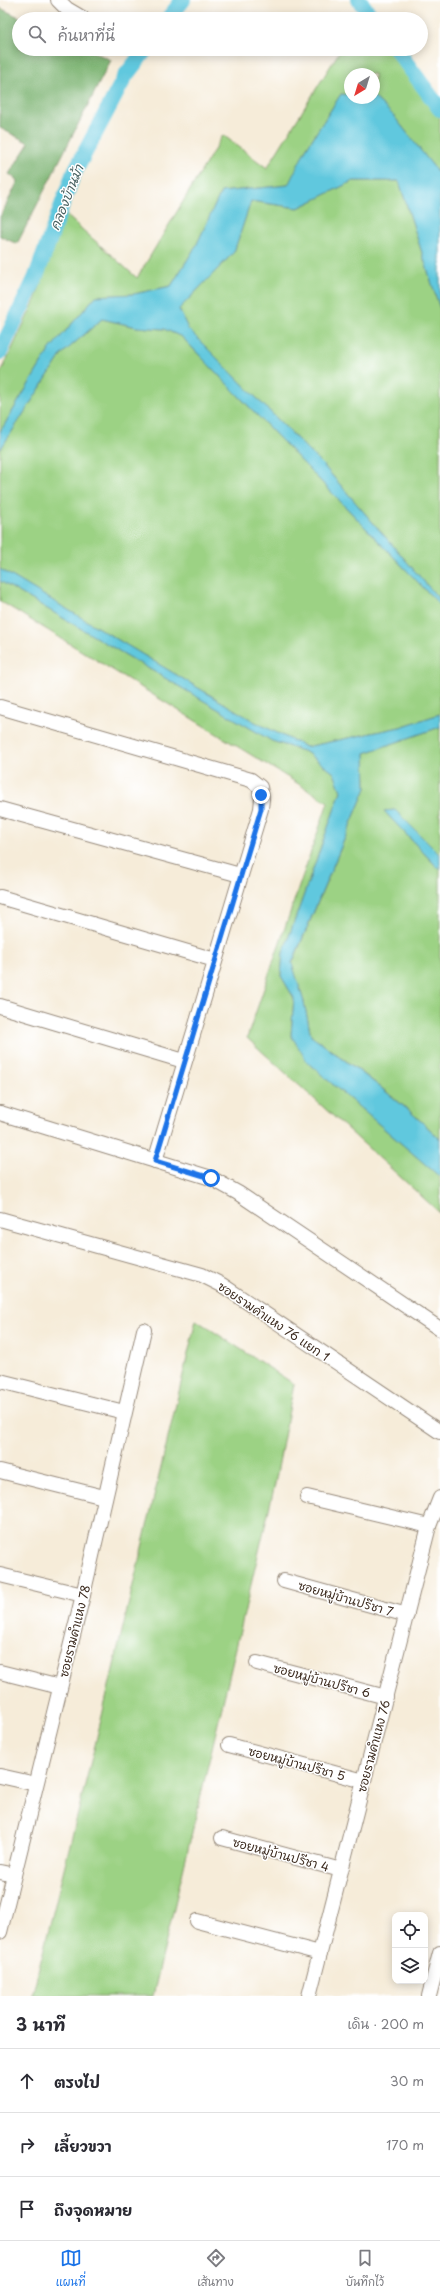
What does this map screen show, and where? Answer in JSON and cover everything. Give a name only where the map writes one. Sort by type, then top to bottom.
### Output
[{"type":"street","points":[[58,0],[72,12]]},
{"type":"street","points":[[0,707],[251,780],[260,787],[262,799],[155,1161]]},
{"type":"street","points":[[0,809],[240,875]]},
{"type":"street","points":[[0,897],[215,960]]},
{"type":"street","points":[[0,1006],[184,1061]]},
{"type":"street","points":[[0,1113],[211,1178],[238,1194],[440,1329]]},
{"type":"street","name":"ซอยรามคำแหง 76 แยก 1","points":[[0,1219],[202,1275],[222,1284],[440,1432]]},
{"type":"street","name":"ซอยรามคำแหง 78","points":[[0,1932],[83,1595],[104,1497],[144,1330]]},
{"type":"street","points":[[0,1381],[124,1412]]},
{"type":"street","points":[[0,1471],[104,1497]]},
{"type":"street","points":[[307,1497],[428,1526]]},
{"type":"street","name":"ซอยรามคำแหง 76","points":[[309,1996],[407,1615],[428,1526],[440,1498]]},
{"type":"street","points":[[0,1575],[83,1595]]},
{"type":"street","name":"ซอยหมู่บ้านปรีชา 7","points":[[284,1581],[407,1615]]},
{"type":"street","name":"ซอยหมู่บ้านปรีชา 6","points":[[257,1663],[386,1697]]},
{"type":"street","points":[[0,1672],[60,1687]]},
{"type":"street","name":"ซอยหมู่บ้านปรีชา 5","points":[[229,1745],[364,1781]]},
{"type":"street","points":[[0,1776],[36,1784]]},
{"type":"street","name":"ซอยหมู่บ้านปรีชา 4","points":[[222,1838],[341,1870]]},
{"type":"street","points":[[0,1872],[14,1875]]},
{"type":"street","points":[[197,1921],[320,1953]]},
{"type":"street","points":[[429,1996],[440,1953]]},
{"type":"green space","points":[[0,8],[12,14],[12,56],[102,56],[111,60],[17,244],[0,236],[0,217],[18,181],[9,174],[29,143],[0,128]]},
{"type":"green space","points":[[337,56],[392,56],[440,117],[440,175],[393,115],[380,103],[380,68],[344,68],[344,94],[341,94],[306,149],[289,185],[221,192],[196,246],[171,286],[134,294],[96,296],[50,349],[0,432],[0,374],[35,300],[66,215],[137,278],[223,135],[267,168]]},
{"type":"green space","points":[[353,181],[399,181],[440,309],[440,600],[323,465],[188,329],[179,309],[234,252],[251,201],[298,208]]},
{"type":"green space","points":[[102,319],[137,327],[164,329],[182,337],[440,605],[440,714],[400,727],[306,747],[255,722],[0,569],[0,450],[62,354]]},
{"type":"green space","points":[[0,581],[272,741],[306,752],[334,773],[341,791],[283,953],[281,976],[294,998],[291,1035],[308,1063],[440,1177],[440,1213],[247,1038],[328,802],[0,601]]},
{"type":"green space","points":[[440,727],[440,855],[395,810],[384,811],[440,870],[440,1139],[410,1111],[378,1085],[311,1036],[304,1002],[292,964],[366,788],[365,753]]},
{"type":"green space","points":[[196,1320],[294,1384],[275,1484],[153,1996],[32,1996],[95,1745]]},
{"type":"water","points":[[341,94],[344,94],[344,104],[380,104],[380,103],[393,115],[440,175],[440,309],[399,181],[353,181],[298,208],[251,201],[234,252],[179,309],[188,329],[323,465],[440,600],[440,605],[182,337],[164,329],[137,327],[102,319],[62,354],[0,450],[0,432],[50,349],[96,296],[134,294],[171,286],[196,246],[221,192],[288,185],[306,149]]},
{"type":"water","points":[[0,569],[255,722],[306,747],[400,727],[440,714],[440,727],[365,753],[366,788],[292,963],[304,1002],[311,1036],[394,1098],[440,1139],[440,1177],[308,1063],[291,1035],[294,998],[281,976],[283,953],[341,791],[334,773],[306,752],[272,741],[0,581]]},
{"type":"water","points":[[395,810],[440,855],[440,870],[384,811]]},
{"type":"waterway","name":"คลองบ้านม้า","points":[[174,12],[183,0]]},
{"type":"waterway","points":[[359,0],[368,12]]},
{"type":"waterway","name":"คลองบ้านม้า","points":[[0,352],[35,279],[73,175],[126,75],[141,56]]},
{"type":"waterway","points":[[401,56],[440,109]]},
{"type":"route","points":[[211,1178],[155,1161],[261,809],[261,795]]}]
